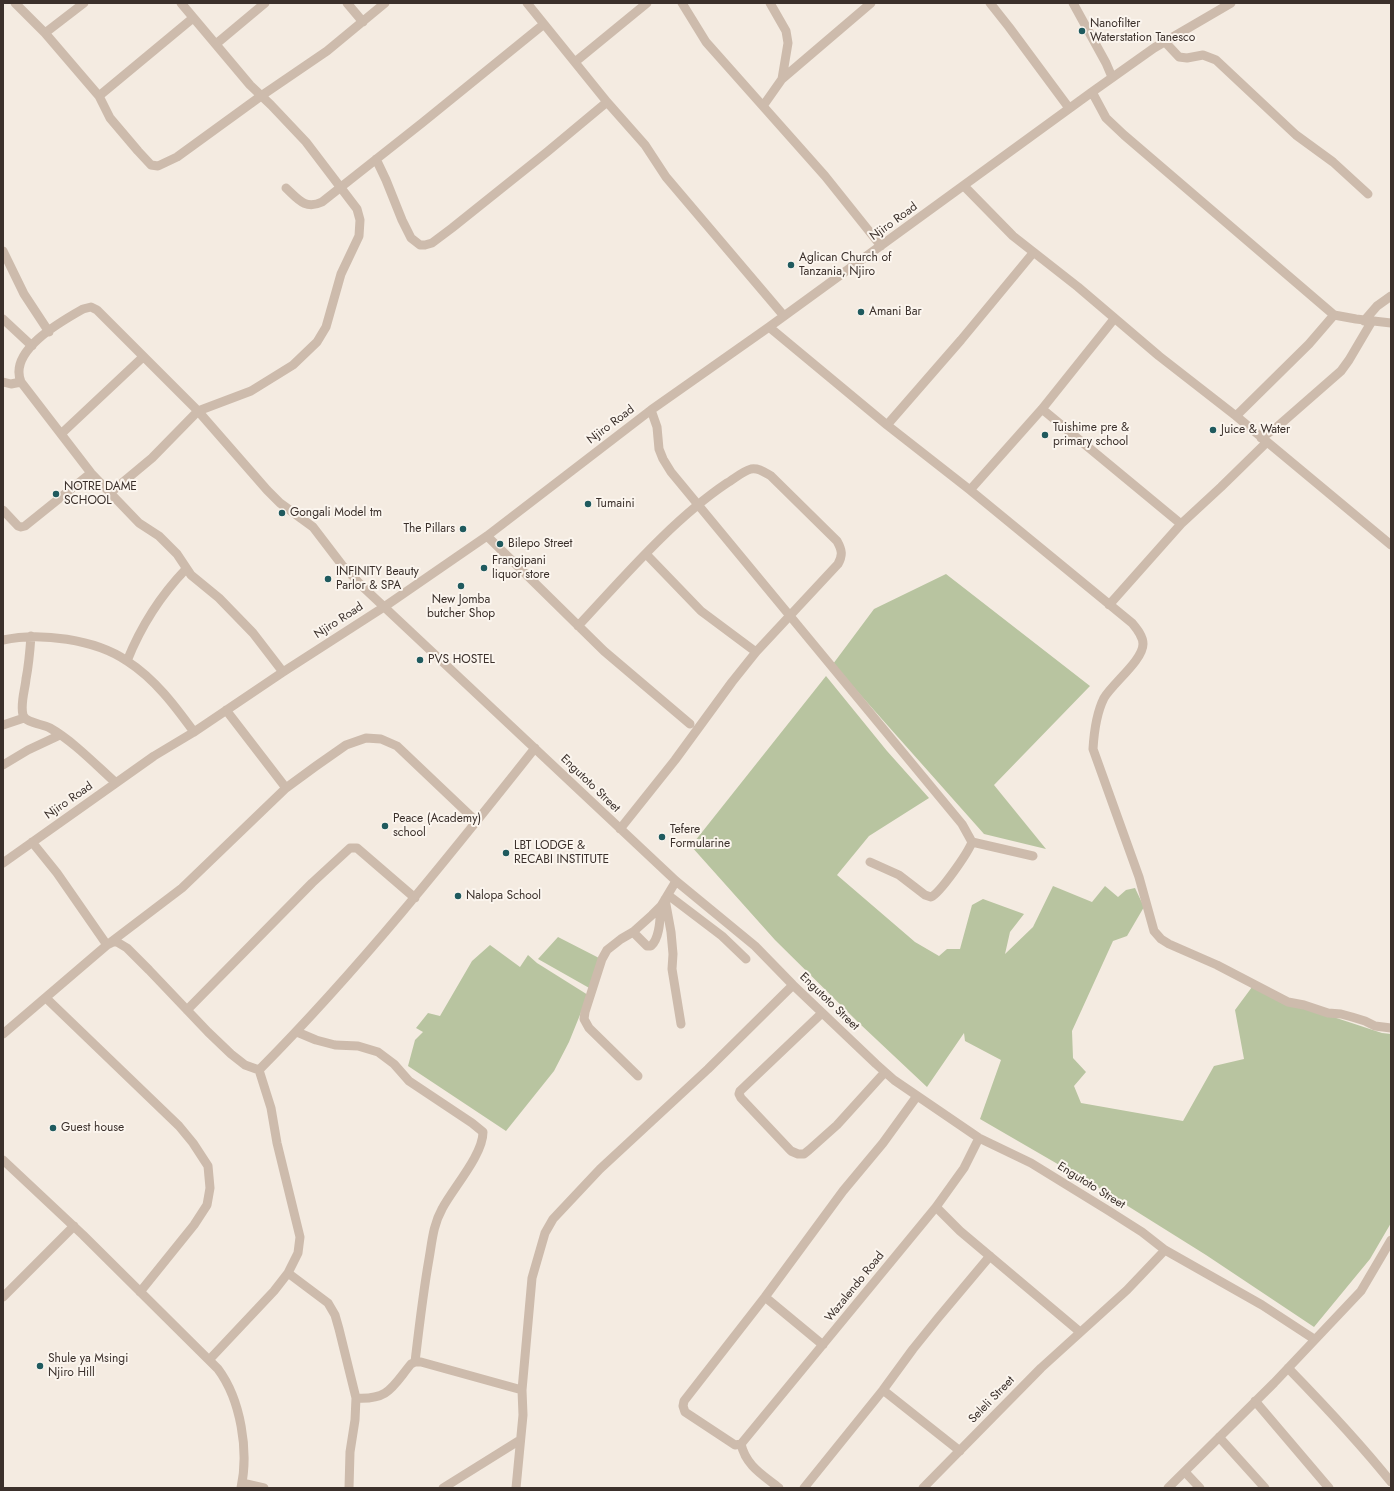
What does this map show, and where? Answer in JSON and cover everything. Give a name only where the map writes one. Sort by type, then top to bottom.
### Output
[{"type":"street","points":[[15,3],[45,33],[99,96],[110,118],[138,151],[151,165],[158,166],[177,157],[261,96],[327,51],[385,3]]},
{"type":"street","points":[[45,33],[84,3]]},
{"type":"street","points":[[110,493],[152,458],[198,411],[252,391],[293,365],[307,353],[322,335],[331,314],[341,274],[357,242],[360,226],[357,209],[306,142],[250,85],[181,3]]},
{"type":"street","points":[[216,44],[265,3]]},
{"type":"street","points":[[347,3],[363,22]]},
{"type":"street","points":[[527,3],[607,102],[645,146],[666,178],[784,316]]},
{"type":"street","points":[[575,62],[647,3]]},
{"type":"street","points":[[682,3],[706,42],[825,176],[881,246]]},
{"type":"street","points":[[770,3],[786,30],[788,43],[782,79]]},
{"type":"street","points":[[763,106],[782,79],[871,3]]},
{"type":"street","points":[[990,3],[1069,108]]},
{"type":"street","points":[[1073,3],[1106,63],[1112,77]]},
{"type":"street","name":"Njiro Road","points":[[3,864],[154,756],[194,732],[283,672],[384,607],[487,536],[651,410],[769,327],[1112,77],[1165,42],[1231,3]]},
{"type":"street","points":[[99,96],[193,18]]},
{"type":"street","points":[[286,188],[299,200],[310,205],[322,202],[544,24]]},
{"type":"street","points":[[1165,42],[1178,57],[1187,58],[1202,56],[1216,60],[1296,135],[1333,162],[1368,194]]},
{"type":"street","points":[[1092,92],[1106,118],[1124,135],[1334,315],[1368,321],[1391,323]]},
{"type":"street","points":[[376,159],[411,238],[420,245],[425,245],[432,243],[452,228],[607,102]]},
{"type":"street","points":[[964,186],[1013,236],[1078,287],[1159,356],[1236,416],[1391,546]]},
{"type":"street","points":[[3,251],[24,294],[49,332],[32,346],[23,356],[18,375],[21,382],[91,474],[139,523],[159,536],[177,554],[186,569],[219,598],[253,633],[283,672]]},
{"type":"street","points":[[887,425],[1034,253]]},
{"type":"street","points":[[1109,605],[1181,524],[1221,487],[1264,440],[1341,371],[1377,306],[1391,296]]},
{"type":"street","name":"Engutoto Street","points":[[49,332],[83,309],[91,308],[97,310],[198,411],[267,490],[280,503],[309,524],[342,565],[384,607],[676,881],[755,946],[793,985],[885,1072],[917,1096],[979,1138],[1030,1163],[1142,1232],[1165,1250],[1262,1305],[1314,1339]]},
{"type":"street","points":[[1236,416],[1309,344],[1334,315]]},
{"type":"street","points":[[3,319],[32,346]]},
{"type":"street","points":[[970,490],[1042,409],[1114,319]]},
{"type":"street","points":[[769,327],[887,425],[970,490],[1132,623],[1139,632],[1143,643],[1142,651],[1139,657],[1114,685],[1098,711],[1093,749],[1139,878],[1154,931],[1161,939],[1217,965],[1288,1002],[1304,1005],[1328,1013],[1352,1017],[1375,1026],[1391,1028]]},
{"type":"street","points":[[61,434],[143,357]]},
{"type":"street","points":[[3,382],[11,384],[21,382]]},
{"type":"street","points":[[1042,409],[1181,524]]},
{"type":"street","points":[[651,410],[657,427],[659,449],[671,472],[962,824],[972,842],[1033,856]]},
{"type":"street","points":[[578,626],[646,554],[698,504],[747,471],[757,469],[770,476],[837,540],[841,548],[842,556],[840,560],[756,652],[675,760],[620,829]]},
{"type":"street","points":[[3,510],[18,526],[25,526],[91,474]]},
{"type":"street","points":[[487,536],[610,656],[690,724]]},
{"type":"street","points":[[646,554],[701,611],[756,652]]},
{"type":"street","points":[[128,661],[141,629],[154,608],[166,591],[186,569]]},
{"type":"street","points":[[30,636],[29,658],[22,710],[24,718],[28,721],[46,726],[60,735],[116,783]]},
{"type":"street","points":[[3,640],[30,636],[74,640],[101,649],[128,661],[159,688],[175,706],[194,732]]},
{"type":"street","points":[[226,710],[286,788]]},
{"type":"street","points":[[3,725],[24,718]]},
{"type":"street","points":[[3,765],[28,750],[60,735]]},
{"type":"street","points":[[3,1034],[107,945],[182,888],[286,788],[346,745],[366,738],[381,739],[397,746],[476,822]]},
{"type":"street","points":[[259,1070],[297,1032],[415,898],[535,748]]},
{"type":"street","points":[[32,842],[57,873],[107,945]]},
{"type":"street","points":[[870,862],[899,875],[925,895],[931,897],[937,892],[962,861],[972,842]]},
{"type":"street","points":[[187,1010],[312,883],[350,848],[357,848],[415,898]]},
{"type":"street","points":[[638,1076],[589,1028],[584,1019],[602,959],[607,950],[612,945],[633,932],[665,900],[676,881]]},
{"type":"street","points":[[633,932],[647,946],[651,946],[653,944],[665,900]]},
{"type":"street","points":[[665,900],[722,936],[746,959]]},
{"type":"street","points":[[665,900],[671,932],[674,985],[681,1024]]},
{"type":"street","points":[[107,945],[117,942],[127,948],[208,1032],[245,1065],[259,1070]]},
{"type":"street","points":[[516,1488],[523,1415],[522,1390],[532,1278],[545,1233],[553,1219],[600,1169],[708,1069],[793,985]]},
{"type":"street","points":[[46,998],[179,1126],[193,1143],[208,1166],[210,1188],[207,1205],[194,1225],[140,1292]]},
{"type":"street","points":[[822,1013],[740,1091],[739,1094],[741,1098],[792,1150],[798,1154],[804,1154],[809,1150],[837,1125],[885,1072]]},
{"type":"street","points":[[297,1032],[316,1040],[335,1045],[358,1046],[378,1052],[394,1064],[409,1081],[482,1131],[483,1138],[481,1144],[469,1167],[438,1216],[425,1280],[415,1362]]},
{"type":"street","points":[[209,1360],[274,1291],[288,1273],[298,1253],[300,1237],[277,1144],[271,1108],[259,1070]]},
{"type":"street","points":[[779,1488],[750,1465],[745,1458],[741,1444],[735,1445],[698,1421],[685,1412],[683,1406],[688,1396],[765,1298],[843,1191],[883,1143],[917,1096]]},
{"type":"street","name":"Wazalendo Road","points":[[741,1444],[936,1207],[964,1168],[979,1138]]},
{"type":"street","points":[[3,1160],[74,1226],[218,1369],[226,1380],[241,1425],[243,1450],[241,1485],[264,1488]]},
{"type":"street","points":[[936,1207],[960,1231],[1080,1332]]},
{"type":"street","points":[[3,1296],[74,1226]]},
{"type":"street","points":[[1168,1488],[1288,1368],[1361,1291],[1391,1240]]},
{"type":"street","name":"Seleli Street","points":[[923,1488],[1041,1368],[1126,1290],[1165,1250]]},
{"type":"street","points":[[804,1488],[884,1390],[923,1336],[990,1256]]},
{"type":"street","points":[[288,1273],[328,1303],[335,1315],[356,1398],[355,1420],[350,1452],[349,1488]]},
{"type":"street","points":[[765,1298],[823,1345]]},
{"type":"street","points":[[356,1398],[372,1398],[384,1395],[393,1388],[411,1364],[415,1362],[522,1390]]},
{"type":"street","points":[[1288,1368],[1352,1436],[1391,1482]]},
{"type":"street","points":[[884,1390],[960,1451]]},
{"type":"street","points":[[1255,1401],[1329,1488]]},
{"type":"street","points":[[1219,1437],[1264,1488]]},
{"type":"street","points":[[443,1488],[520,1440]]},
{"type":"street","points":[[1185,1472],[1200,1488]]},
{"type":"green space","points":[[946,574],[1090,686],[994,785],[1046,849],[984,834],[833,664],[874,609]]},
{"type":"green space","points":[[826,676],[887,751],[929,798],[869,836],[837,875],[915,942],[939,956],[947,949],[960,949],[972,905],[983,899],[1024,914],[1010,932],[1005,954],[1033,927],[1053,886],[1092,902],[1105,886],[1118,897],[1126,890],[1135,888],[1144,907],[1127,936],[1113,941],[1072,1031],[1073,1058],[1086,1072],[1074,1086],[1081,1103],[1183,1121],[1214,1066],[1244,1059],[1235,1010],[1252,987],[1303,1007],[1382,1033],[1391,1034],[1391,1223],[1370,1259],[1314,1327],[1206,1255],[1099,1188],[980,1119],[1001,1060],[965,1041],[964,1033],[927,1087],[860,1024],[775,940],[691,846]]},
{"type":"green space","points":[[558,937],[599,958],[591,989],[538,959]]},
{"type":"green space","points":[[490,945],[520,967],[528,955],[537,963],[588,995],[569,1042],[554,1071],[506,1131],[408,1066],[415,1040],[423,1032],[416,1028],[428,1013],[440,1016],[472,961]]},
{"type":"place","name":"Nanofilter Waterstation Tanesco","points":[[1082,31]]},
{"type":"place","name":"Aglican Church of Tanzania, Njiro","points":[[791,265]]},
{"type":"place","name":"Amani Bar","points":[[861,312]]},
{"type":"place","name":"Juice & Water","points":[[1213,430]]},
{"type":"place","name":"Tuishime pre & primary school","points":[[1045,435]]},
{"type":"place","name":"NOTRE DAME SCHOOL","points":[[56,494]]},
{"type":"place","name":"Tumaini","points":[[588,504]]},
{"type":"place","name":"Gongali Model tm","points":[[282,513]]},
{"type":"place","name":"The Pillars","points":[[463,529]]},
{"type":"place","name":"Bilepo Street","points":[[500,544]]},
{"type":"place","name":"Frangipani liquor store","points":[[484,568]]},
{"type":"place","name":"INFINITY Beauty Parlor & SPA","points":[[328,579]]},
{"type":"place","name":"New Jomba butcher Shop","points":[[461,586]]},
{"type":"place","name":"PVS HOSTEL","points":[[420,660]]},
{"type":"place","name":"Peace (Academy) school","points":[[385,826]]},
{"type":"place","name":"Tefere Formularine","points":[[662,837]]},
{"type":"place","name":"LBT LODGE & RECABI INSTITUTE","points":[[506,853]]},
{"type":"place","name":"Nalopa School","points":[[458,896]]},
{"type":"place","name":"Guest house","points":[[53,1128]]},
{"type":"place","name":"Shule ya Msingi Njiro Hill","points":[[40,1366]]}]
